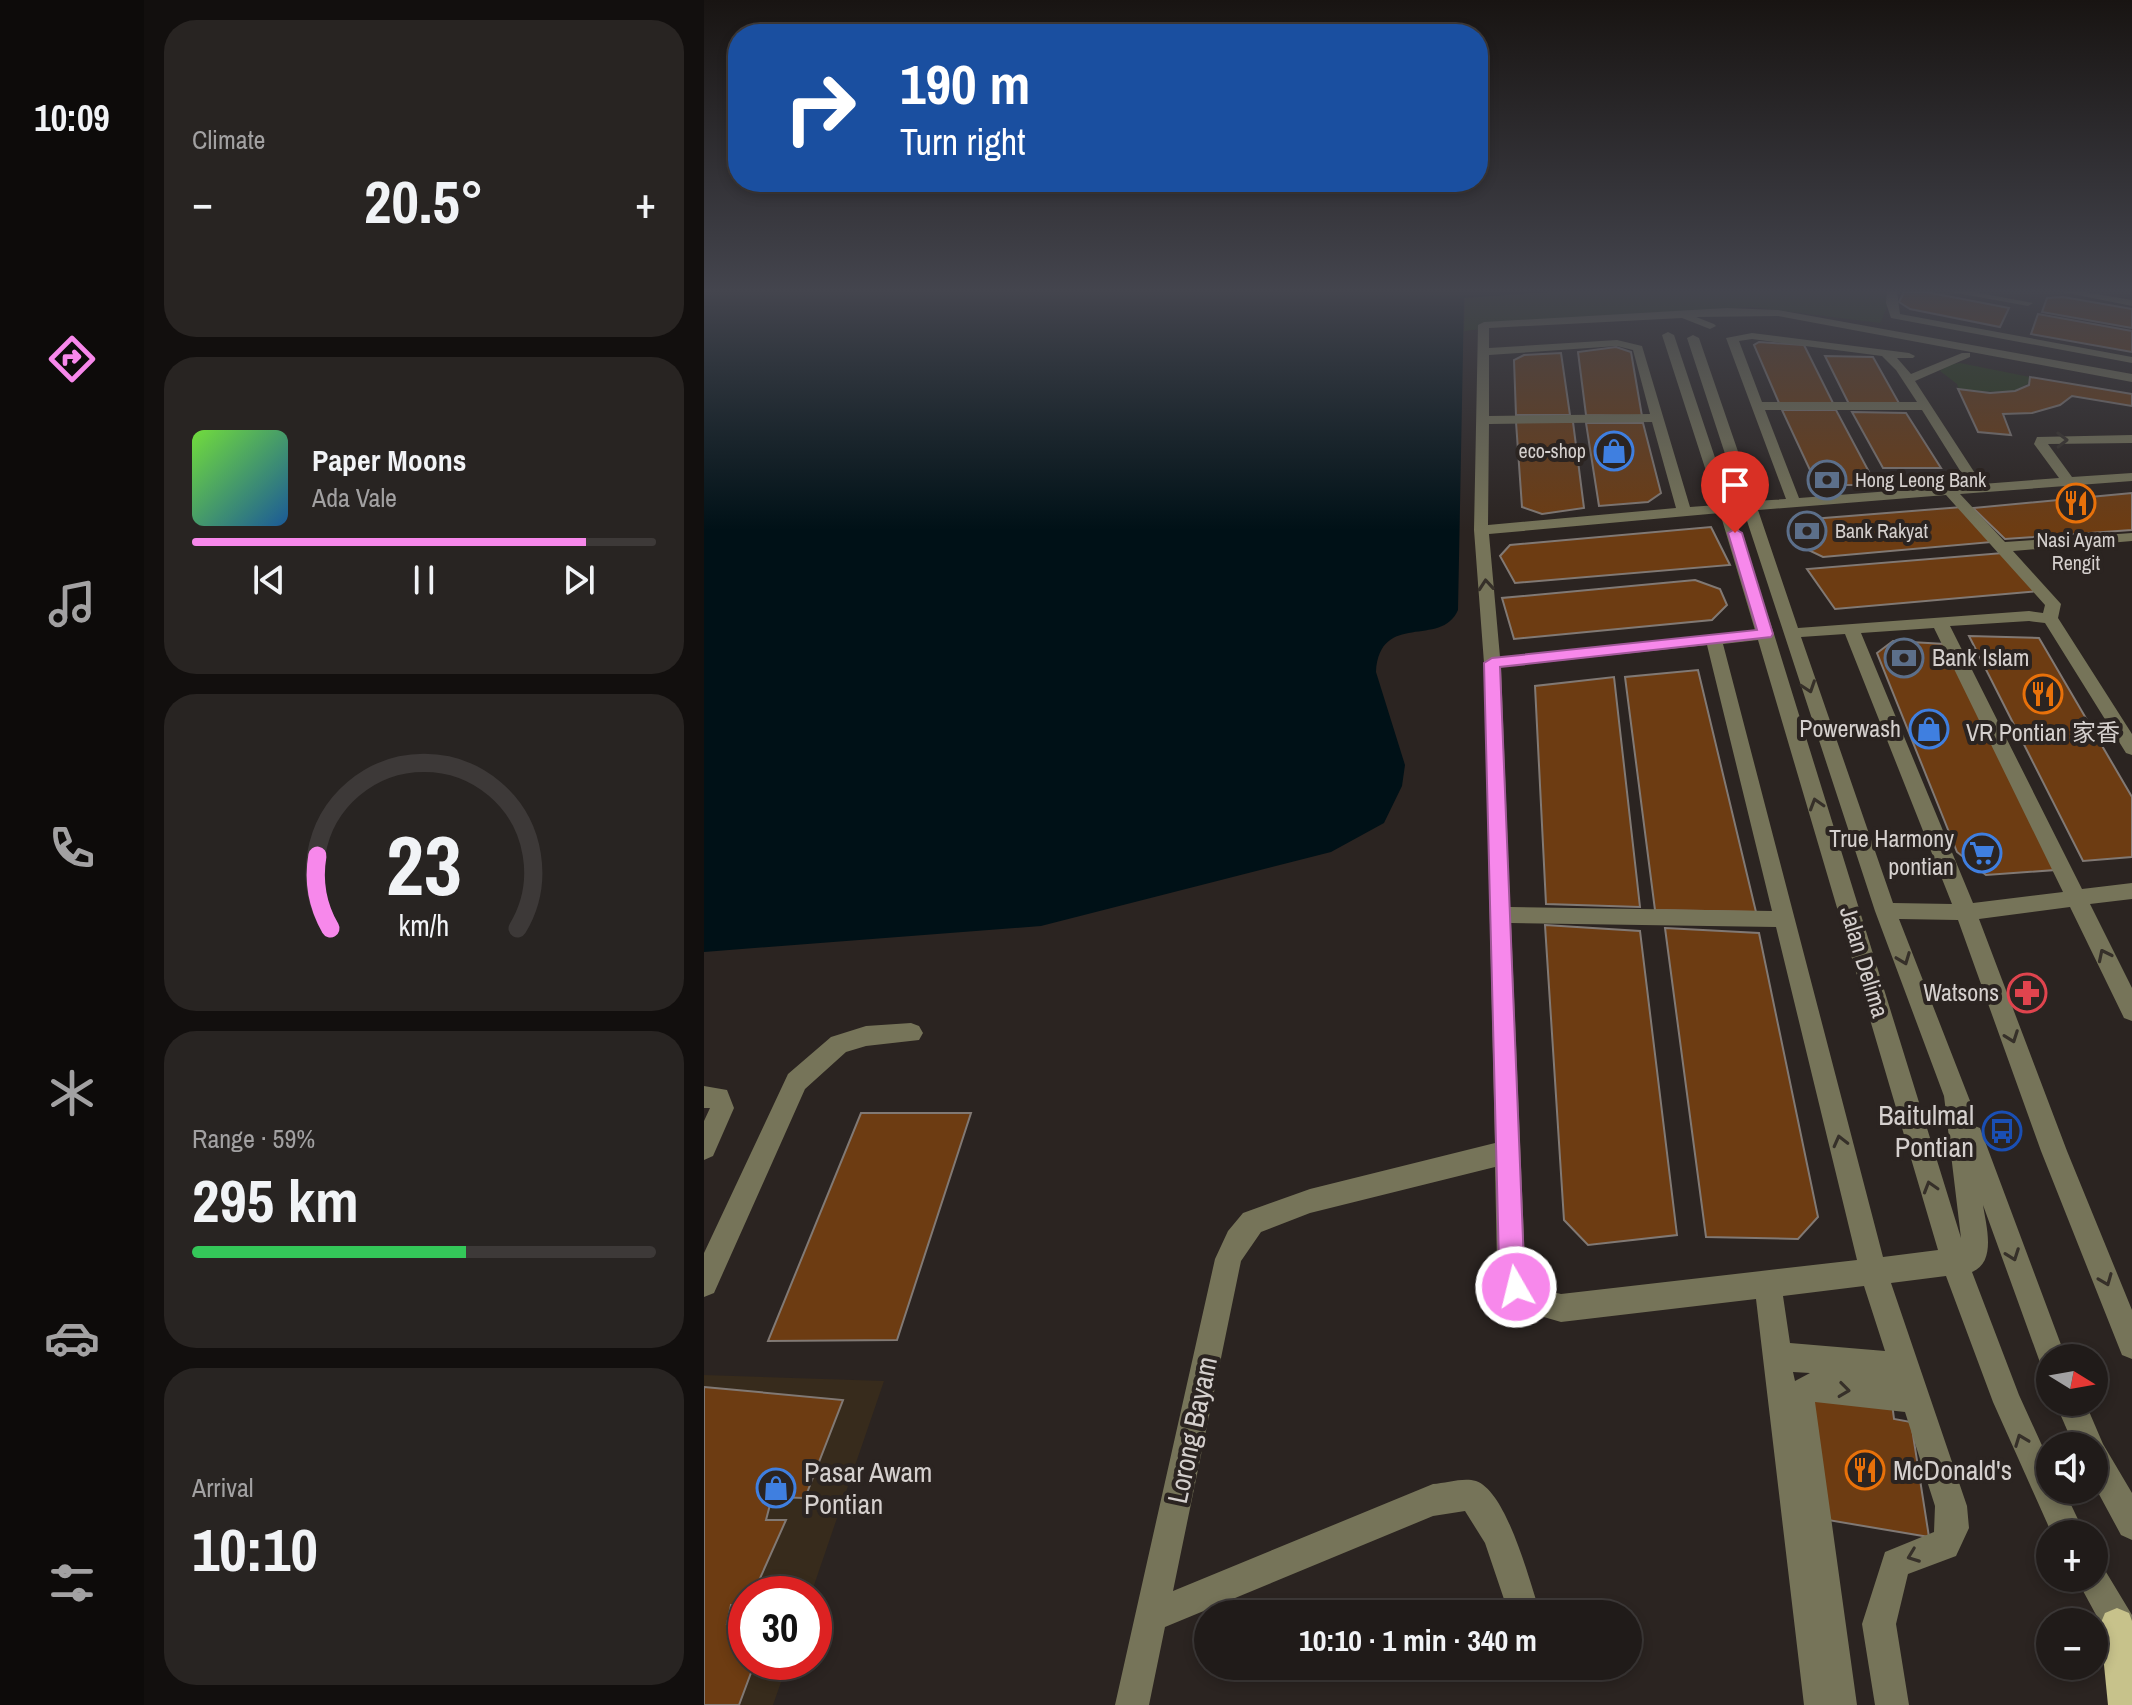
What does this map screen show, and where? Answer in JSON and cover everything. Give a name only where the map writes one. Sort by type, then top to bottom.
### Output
[{"type":"main road","points":[[2124,1636],[2125,1705]]},
{"type":"street","points":[[1483,372],[1481,530],[1492,663],[1511,1264],[1516,1287],[1533,1304],[1561,1308],[1969,1260],[1974,1253],[1956,1095]]},
{"type":"street","points":[[1645,372],[1684,512]]},
{"type":"street","name":"Jalan Delima","points":[[1680,372],[1790,633],[1885,911],[2047,1344]]},
{"type":"street","name":"Jalan Delima","points":[[1702,372],[1738,507],[1766,634],[1953,1262],[2027,1454],[2062,1520]]},
{"type":"street","points":[[1743,372],[1794,503]]},
{"type":"street","points":[[1902,372],[1978,488]]},
{"type":"street","points":[[1904,374],[1912,372]]},
{"type":"street","points":[[2049,372],[2132,388]]},
{"type":"street","points":[[2098,372],[2132,378]]},
{"type":"street","points":[[1755,406],[1925,406]]},
{"type":"street","points":[[1482,420],[1657,418]]},
{"type":"street","points":[[2068,482],[2041,444],[2042,440],[2132,439]]},
{"type":"street","points":[[1481,530],[1978,488],[2130,479]]},
{"type":"street","points":[[1950,491],[2053,604],[2050,619]]},
{"type":"street","points":[[2004,547],[2132,537]]},
{"type":"street","points":[[1790,633],[2029,616],[2050,619],[2059,628],[2132,749]]},
{"type":"street","points":[[1940,623],[2132,1011]]},
{"type":"street","points":[[1851,629],[1966,912],[2054,1151],[2132,1345]]},
{"type":"street","points":[[1492,663],[1766,634]]},
{"type":"street","points":[[1714,640],[1873,1271],[1951,1506],[1953,1528],[1945,1545],[1896,1563],[1891,1577],[1879,1624],[1892,1705]]},
{"type":"street","points":[[1885,911],[1966,912],[2132,891]]},
{"type":"street","points":[[1499,915],[1784,919]]},
{"type":"street","points":[[704,1283],[796,1082],[839,1044],[866,1036],[911,1033]]},
{"type":"street","points":[[704,1097],[718,1098],[722,1108],[704,1148]]},
{"type":"street","name":"Lorong Bayam","points":[[1132,1705],[1228,1259],[1237,1240],[1252,1222],[1310,1201],[1507,1152]]},
{"type":"street","points":[[1768,1284],[1821,1705]]},
{"type":"street","points":[[1777,1356],[1903,1367]]},
{"type":"street","points":[[1840,1705],[1800,1402],[1804,1392],[1814,1386],[1913,1398]]},
{"type":"street","points":[[2108,1480],[2132,1524]]},
{"type":"street","points":[[1152,1616],[1433,1500],[1457,1495],[1472,1495],[1483,1506],[1520,1600]]},
{"type":"street","points":[[2100,1592],[2124,1636]]},
{"type":"shaded area","points":[[704,372],[1463,372],[1458,610],[1450,621],[1439,627],[1399,635],[1388,642],[1380,653],[1376,672],[1405,765],[1402,786],[1384,823],[1331,852],[1041,926],[704,952]]},
{"type":"shaded area","name":"Pasar Awam Pontian","points":[[704,1375],[884,1381],[817,1576],[728,1576],[728,1680],[782,1680],[773,1705],[704,1705]]},
{"type":"green space","points":[[1941,372],[2003,372],[2030,377],[2029,383],[2013,392],[1959,391],[1957,384]]},
{"type":"building","points":[[1514,372],[1564,372],[1570,415],[1516,415]]},
{"type":"building","points":[[1580,372],[1634,372],[1642,416],[1586,415]]},
{"type":"building","points":[[1765,372],[1817,372],[1833,403],[1779,403]]},
{"type":"building","points":[[1833,372],[1881,372],[1900,405],[1849,404]]},
{"type":"building","points":[[2030,377],[2132,394],[2132,406],[2072,396],[2060,405],[2032,413],[2003,414],[2011,435],[1978,432],[1958,389],[1990,393],[2015,391],[2029,385]]},
{"type":"building","points":[[1782,410],[1836,410],[1876,485],[1817,485]]},
{"type":"building","points":[[1852,412],[1906,413],[1941,468],[1883,468]]},
{"type":"building","points":[[1516,422],[1573,422],[1584,508],[1542,514],[1522,507]]},
{"type":"building","points":[[1586,423],[1643,423],[1661,493],[1648,502],[1599,506]]},
{"type":"building","points":[[2132,493],[2132,530],[2005,539],[1973,508]]},
{"type":"building","points":[[1962,507],[1992,542],[1823,557],[1802,547],[1791,531],[1799,520]]},
{"type":"building","points":[[1711,527],[1730,565],[1515,583],[1500,556],[1510,545]]},
{"type":"building","points":[[2003,553],[2039,591],[1835,609],[1807,569]]},
{"type":"building","points":[[1695,580],[1720,589],[1727,605],[1712,620],[1514,639],[1502,598]]},
{"type":"building","points":[[1969,636],[2039,638],[2132,797],[2132,857],[2083,861]]},
{"type":"building","points":[[1893,641],[1945,644],[2055,870],[1986,875],[1957,852],[1877,653]]},
{"type":"building","points":[[1698,670],[1756,912],[1655,910],[1625,677]]},
{"type":"building","points":[[1614,677],[1640,907],[1546,904],[1535,686]]},
{"type":"building","points":[[1545,925],[1640,931],[1677,1235],[1588,1245],[1564,1220]]},
{"type":"building","points":[[1665,928],[1759,933],[1818,1217],[1798,1239],[1706,1237]]},
{"type":"building","points":[[861,1113],[971,1113],[897,1340],[768,1341]]},
{"type":"building","points":[[704,1387],[843,1400],[805,1498],[772,1497],[766,1520],[786,1520],[761,1576],[728,1576],[728,1680],[748,1680],[739,1705],[704,1705]]},
{"type":"building","name":"McDonald's","points":[[1804,1390],[1892,1403],[1894,1419],[1911,1422],[1929,1537],[1816,1518]]},
{"type":"place","name":"eco-shop","points":[[1614,451]]},
{"type":"place","name":"Hong Leong Bank","points":[[1827,480]]},
{"type":"place","name":"Nasi Ayam Rengit","points":[[2076,503]]},
{"type":"place","name":"Bank Rakyat","points":[[1807,531]]},
{"type":"place","name":"Bank Islam","points":[[1904,658]]},
{"type":"place","name":"VR Pontian 家香","points":[[2043,694]]},
{"type":"place","name":"Powerwash","points":[[1929,729]]},
{"type":"place","name":"True Harmony pontian","points":[[1982,853]]},
{"type":"place","name":"Watsons","points":[[2027,993]]},
{"type":"place","name":"Baitulmal Pontian","points":[[2002,1131]]},
{"type":"place","name":"McDonald's","points":[[1865,1470]]},
{"type":"place","name":"Pasar Awam Pontian","points":[[776,1488]]},
{"type":"route","points":[[1516,1287],[1511,1264],[1492,663],[1766,634],[1735,533]]}]
